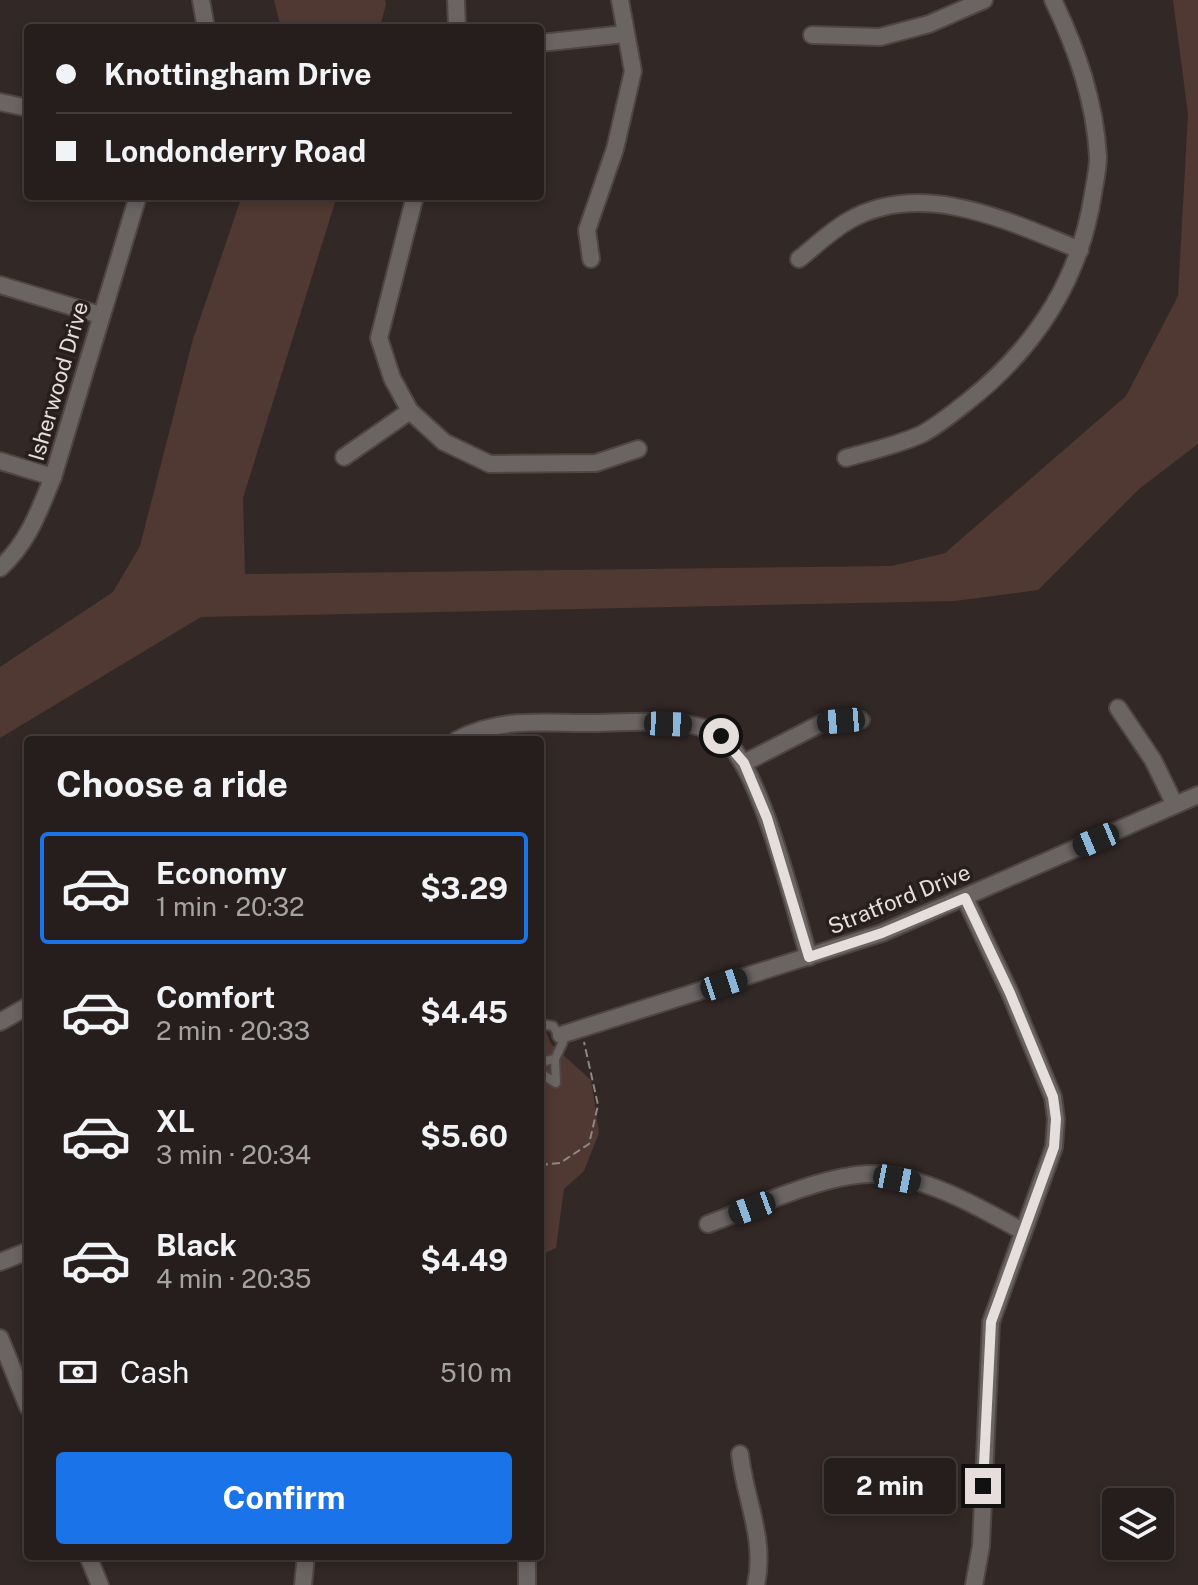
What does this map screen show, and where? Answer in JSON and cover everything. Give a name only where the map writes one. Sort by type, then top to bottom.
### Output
[{"type":"street","points":[[201,0],[205,24]]},
{"type":"street","points":[[456,0],[457,24]]},
{"type":"street","points":[[591,259],[587,230],[615,149],[633,71],[620,0]]},
{"type":"street","points":[[812,35],[880,37],[929,24],[984,0]]},
{"type":"street","points":[[846,458],[922,433],[997,378],[1033,338],[1064,291],[1090,215],[1098,160],[1091,108],[1078,53],[1053,0]]},
{"type":"street","points":[[544,43],[625,34]]},
{"type":"street","points":[[0,102],[24,107]]},
{"type":"street","name":"Isherwood Drive","points":[[0,568],[18,552],[35,522],[53,477],[137,200]]},
{"type":"street","points":[[414,200],[379,338],[392,378],[410,411],[444,442],[490,464],[596,463],[638,449]]},
{"type":"street","points":[[799,259],[849,220],[891,205],[943,204],[991,215],[1080,250]]},
{"type":"street","points":[[0,285],[100,315]]},
{"type":"street","points":[[344,457],[410,411]]},
{"type":"street","points":[[0,461],[53,477]]},
{"type":"street","points":[[1118,708],[1153,760],[1175,805]]},
{"type":"street","points":[[744,763],[822,723],[861,720]]},
{"type":"street","points":[[467,736],[500,723],[688,724],[721,736],[744,763],[767,818],[809,957]]},
{"type":"street","name":"Stratford Drive","points":[[561,1035],[882,933],[1198,795]]},
{"type":"street","points":[[965,898],[1010,993],[1053,1097],[1056,1119],[1054,1147],[991,1322],[981,1546],[974,1585]]},
{"type":"street","points":[[0,1022],[24,1008]]},
{"type":"street","points":[[708,1224],[830,1181],[872,1174],[935,1189],[976,1205],[1022,1231]]},
{"type":"street","points":[[0,1262],[24,1253]]},
{"type":"street","points":[[0,1338],[24,1397]]},
{"type":"street","points":[[740,1454],[762,1556],[756,1585]]},
{"type":"street","points":[[90,1560],[100,1585]]},
{"type":"street","points":[[303,1585],[306,1560]]},
{"type":"street","points":[[527,1560],[527,1585]]},
{"type":"lane","points":[[544,1025],[553,1026],[561,1035],[562,1048],[555,1059],[556,1083],[544,1076]]},
{"type":"lane","points":[[544,1061],[555,1059]]},
{"type":"path","points":[[544,1165],[560,1163],[589,1144],[598,1105],[582,1029]]},
{"type":"shaded area","points":[[274,0],[385,0],[386,4],[381,24],[280,24]]},
{"type":"shaded area","points":[[1173,0],[1198,0],[1198,444],[1139,489],[1038,590],[955,601],[201,617],[0,738],[0,667],[113,592],[140,546],[193,339],[241,200],[336,200],[243,498],[245,574],[892,566],[945,553],[1126,396],[1178,296],[1188,114]]},
{"type":"shaded area","points":[[544,1027],[551,1044],[591,1080],[599,1133],[584,1171],[564,1189],[556,1248],[544,1253]]},
{"type":"route","points":[[721,736],[744,763],[767,818],[809,957],[882,933],[965,898],[1010,993],[1053,1097],[1056,1119],[1054,1147],[991,1322],[983,1486]]}]
